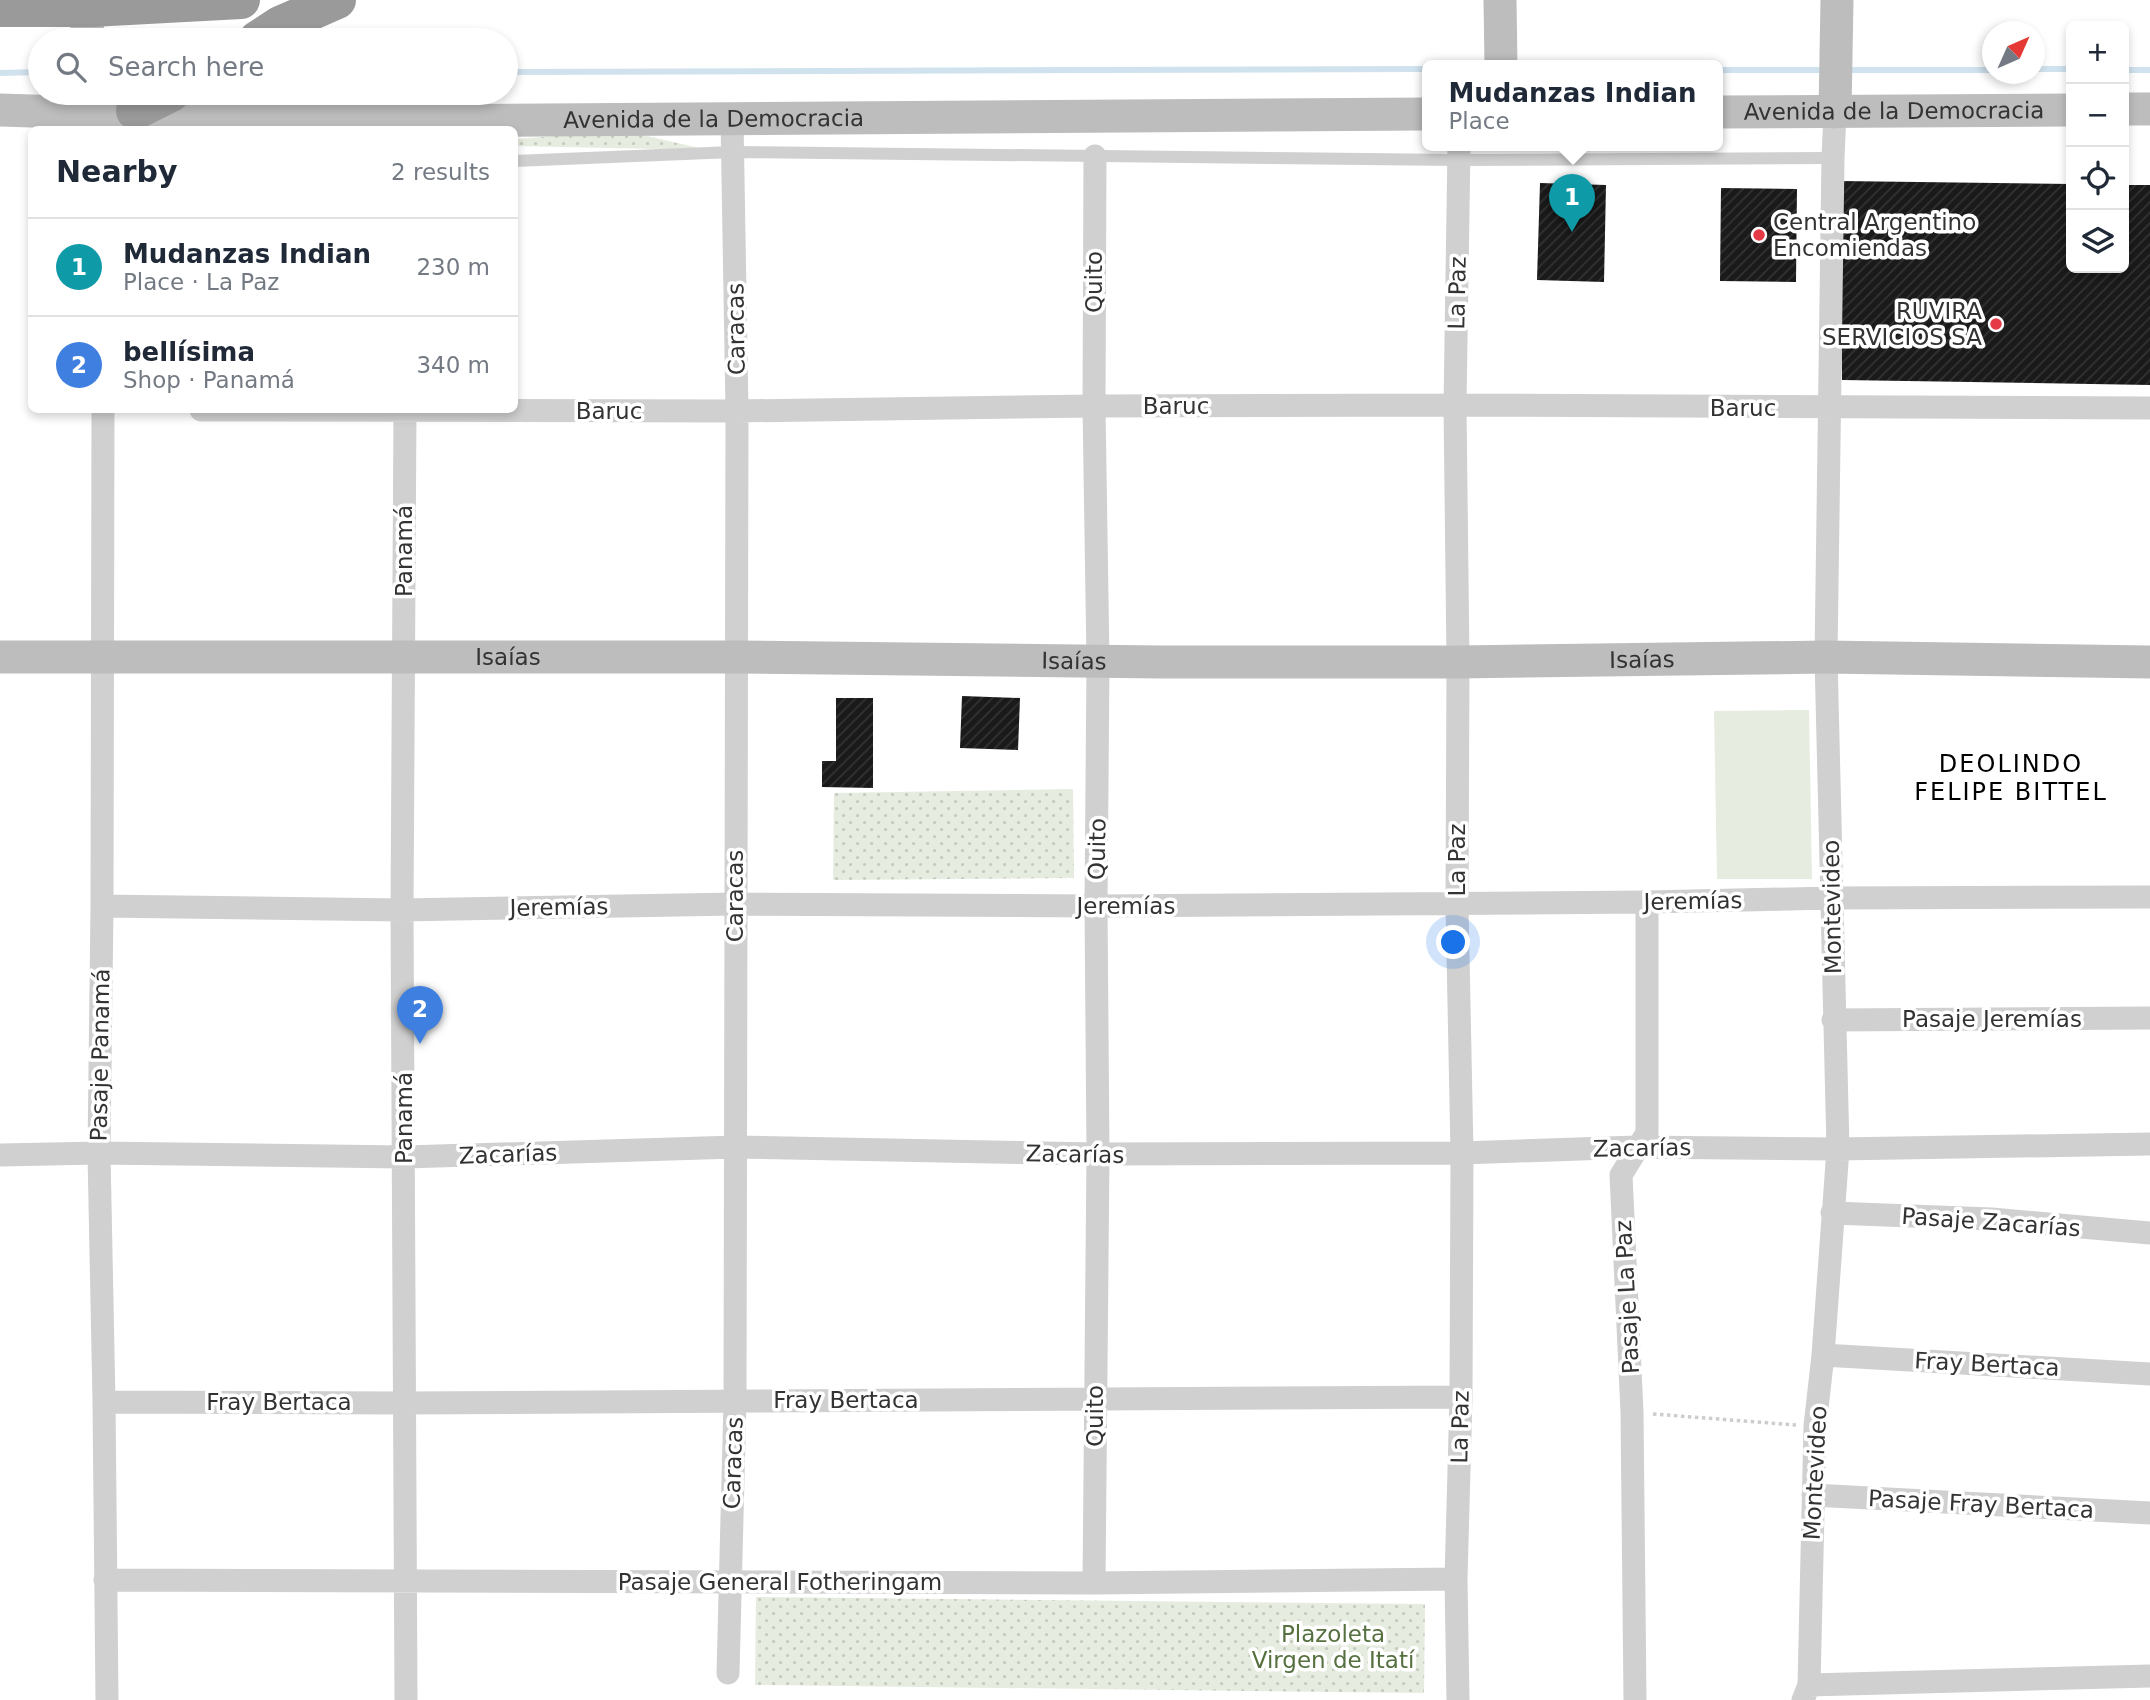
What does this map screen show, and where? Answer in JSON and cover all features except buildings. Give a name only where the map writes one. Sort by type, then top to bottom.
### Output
[{"type":"highway","points":[[0,8],[89,16],[241,0]]},
{"type":"highway","points":[[277,28],[337,0]]},
{"type":"highway","points":[[135,111],[147,105]]},
{"type":"street","points":[[1500,0],[1501,60]]},
{"type":"street","points":[[1835,111],[1837,0]]},
{"type":"street","points":[[3,110],[28,100]]},
{"type":"street","points":[[2129,109],[2150,109]]},
{"type":"street","name":"Avenida de la Democracia","points":[[3,110],[95,121],[135,111],[402,125],[732,119],[1422,114]]},
{"type":"street","name":"Avenida de la Democracia","points":[[1723,112],[2066,110]]},
{"type":"street","name":"Montevideo","points":[[1806,1692],[1815,1426],[1838,1149],[1826,657],[1835,111]]},
{"type":"street","name":"Caracas","points":[[728,1672],[735,1401],[736,1147],[737,411],[732,119]]},
{"type":"street","name":"La Paz","points":[[1458,1700],[1456,1579],[1461,1397],[1462,1153],[1457,904],[1455,405],[1459,153]]},
{"type":"street","name":"Quito","points":[[1094,1583],[1098,1154],[1095,156]]},
{"type":"street","name":"Baruc","points":[[518,410],[1455,405],[1829,409],[2150,408]]},
{"type":"street","name":"Pasaje Panamá","points":[[103,413],[99,1153],[107,1700]]},
{"type":"street","name":"Panamá","points":[[405,413],[402,910],[406,1700]]},
{"type":"street","name":"Isaías","points":[[0,657],[737,657],[1098,662],[1458,662],[1826,657],[2150,662]]},
{"type":"street","name":"Jeremías","points":[[102,906],[402,910],[735,904],[1096,906],[2150,897]]},
{"type":"street","name":"Pasaje La Paz","points":[[1635,1700],[1632,1412],[1621,1175],[1647,1133],[1647,902]]},
{"type":"street","name":"Pasaje Jeremías","points":[[1833,1020],[2150,1018]]},
{"type":"street","name":"Zacarías","points":[[0,1155],[99,1153],[405,1157],[736,1147],[1098,1154],[1462,1153],[1637,1147],[1838,1149],[2150,1143]]},
{"type":"street","name":"Pasaje Zacarías","points":[[1832,1213],[1990,1219],[2150,1233]]},
{"type":"street","name":"Fray Bertaca","points":[[1823,1355],[2150,1374]]},
{"type":"street","name":"Fray Bertaca","points":[[104,1402],[403,1403],[1461,1397]]},
{"type":"street","name":"Pasaje Fray Bertaca","points":[[1813,1495],[2150,1514]]},
{"type":"street","name":"Pasaje General Fotheringam","points":[[105,1580],[1094,1583],[1456,1579]]},
{"type":"street","points":[[1806,1692],[2150,1676]]},
{"type":"lane","points":[[518,161],[733,152],[1095,156],[1459,153],[1833,158]]},
{"type":"path","points":[[1632,1412],[1815,1426]]},
{"type":"green space","points":[[625,131],[708,150],[518,146],[518,139]]},
{"type":"green space","points":[[1809,710],[1812,879],[1717,879],[1714,711]]},
{"type":"green space","points":[[1073,789],[1074,878],[833,880],[834,793]]},
{"type":"green space","name":"Plazoleta Virgen de Itatí","points":[[756,1597],[1425,1604],[1424,1693],[755,1685]]},
{"type":"waterway","points":[[518,72],[1422,69]]},
{"type":"waterway","points":[[2045,69],[2066,69]]},
{"type":"waterway","points":[[1723,70],[1824,70]]},
{"type":"waterway","points":[[1848,70],[1982,70]]},
{"type":"waterway","points":[[2129,70],[2150,70]]},
{"type":"waterway","points":[[0,73],[28,72]]},
{"type":"place","name":"Mudanzas Indian","points":[[1572,232]]},
{"type":"place","name":"Central Argentino Encomiendas","points":[[1759,235]]},
{"type":"place","name":"RUVIRA SERVICIOS SA","points":[[1996,324]]},
{"type":"place","name":"bellísima","points":[[420,1044]]},
{"type":"district","name":"DEOLINDO FELIPE BITTEL","points":[[2011,778]]}]
